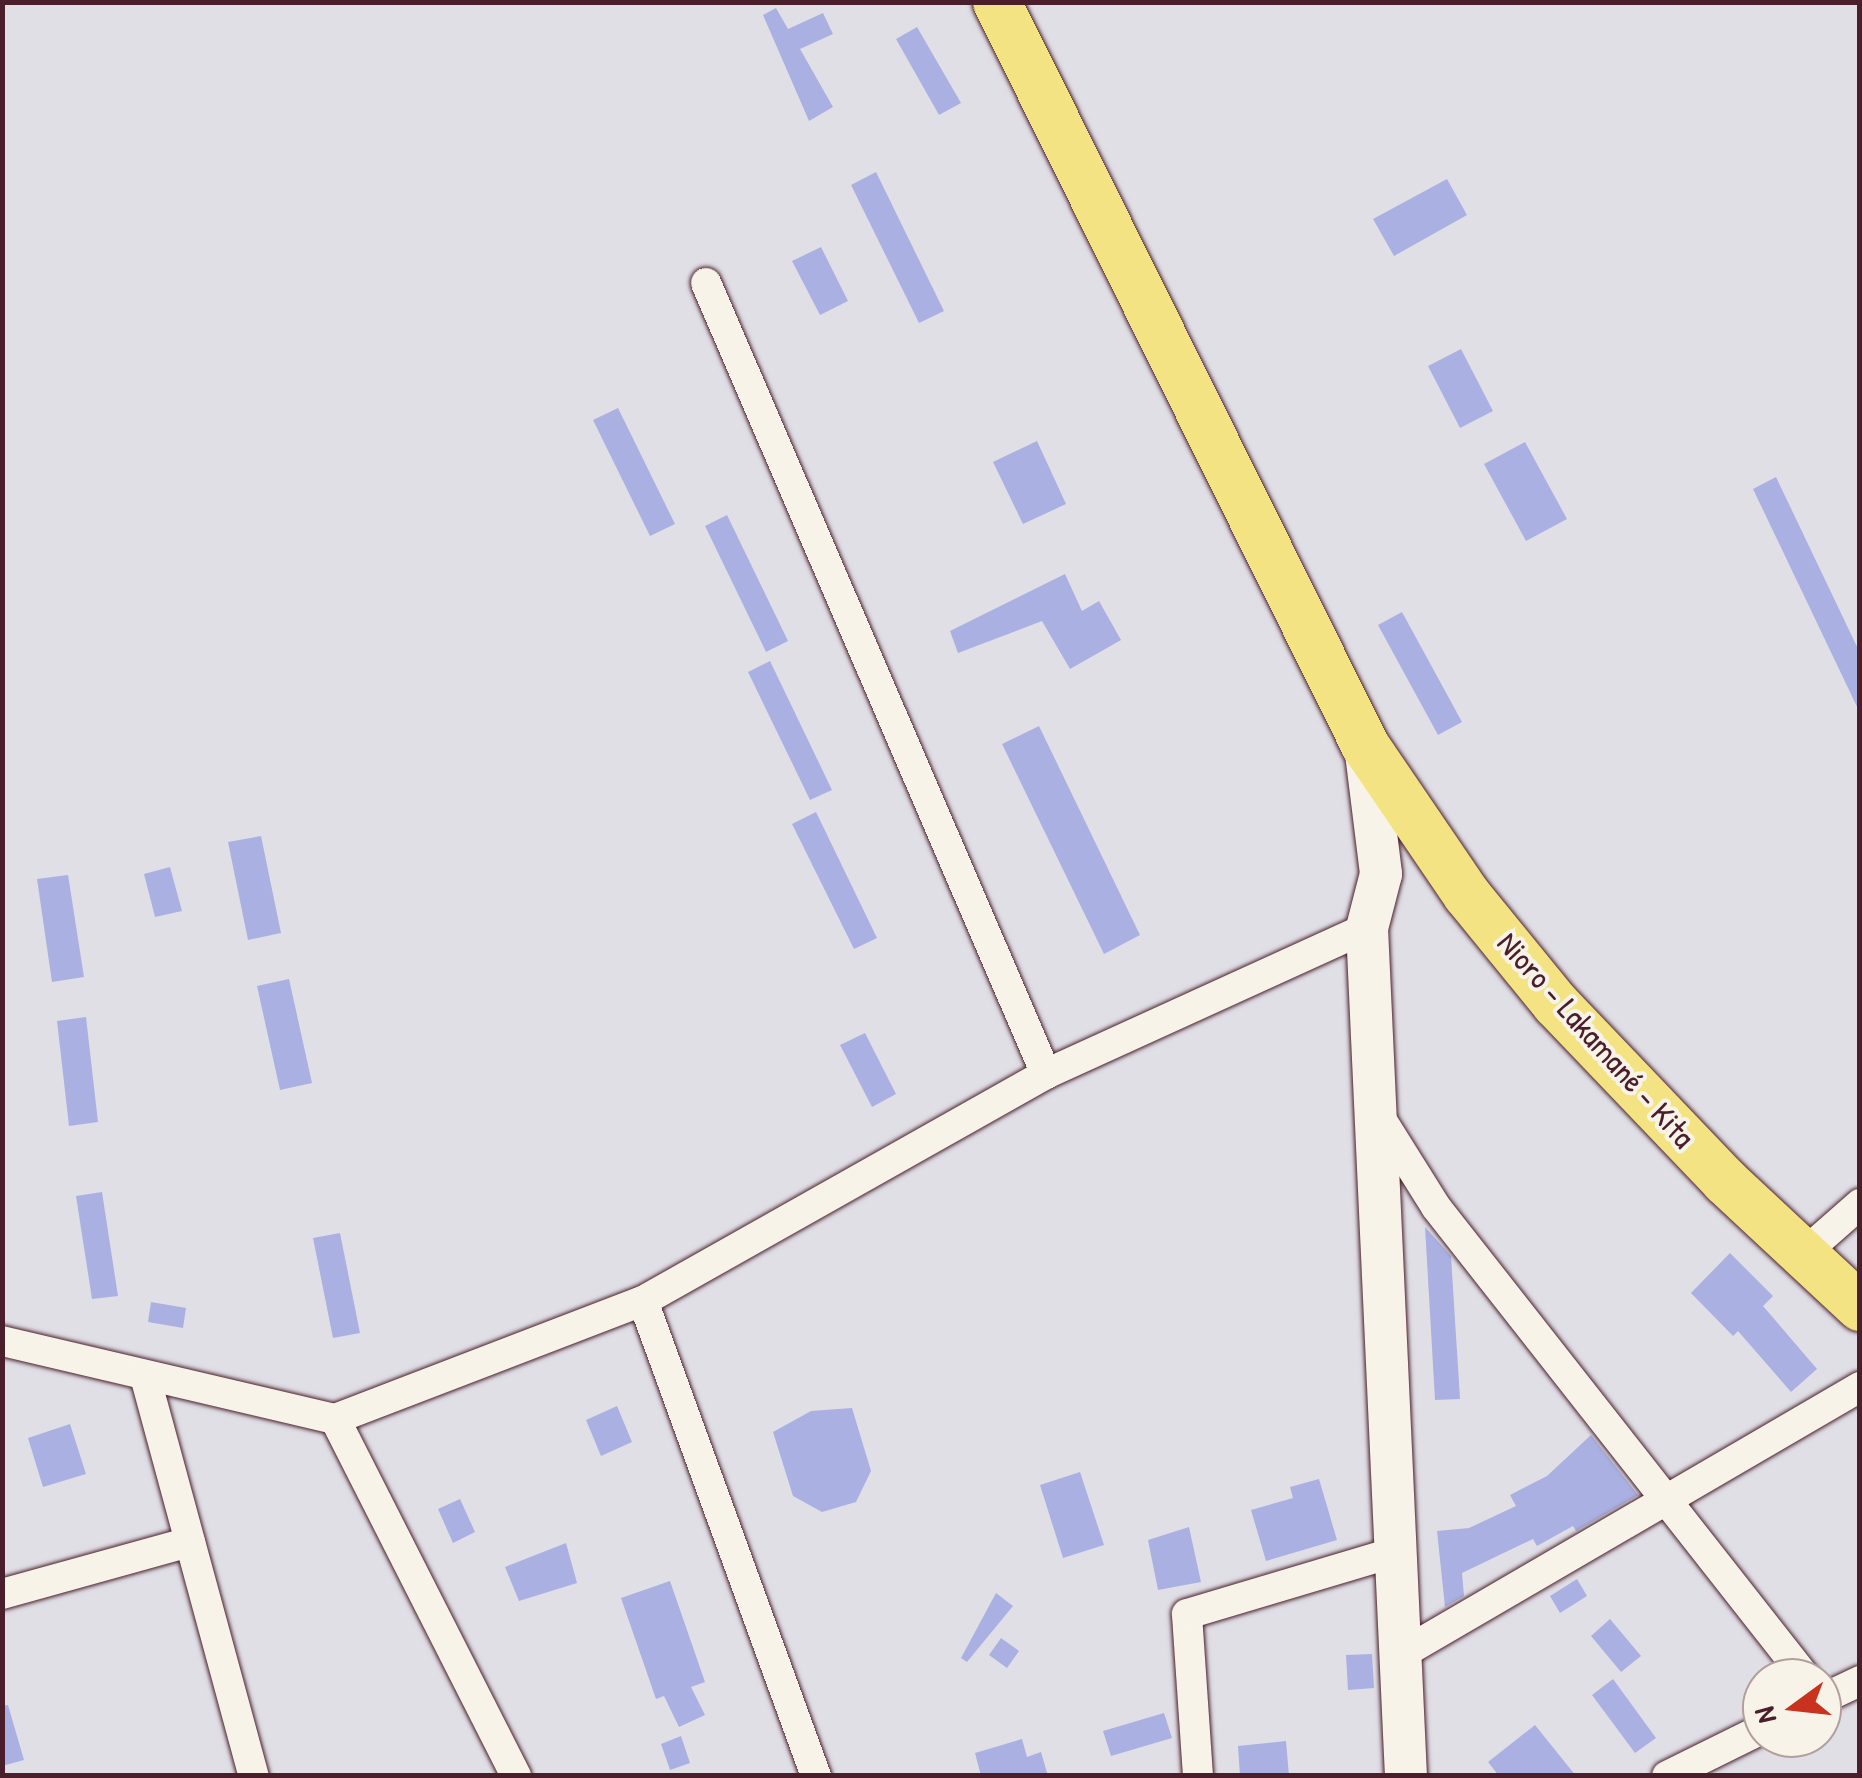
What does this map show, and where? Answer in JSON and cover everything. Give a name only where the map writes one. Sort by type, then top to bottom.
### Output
[{"type":"main road","name":"Nioro - Lakamané - Kita","points":[[997,2],[1365,745],[1467,895],[1556,1004],[1802,1254],[1860,1307]]},
{"type":"main road","points":[[1365,745],[1381,874],[1367,928],[1392,1553],[1406,1776]]},
{"type":"street","points":[[706,284],[1046,1074]]},
{"type":"street","points":[[2,1341],[335,1420],[643,1301],[1046,1074],[1367,928]]},
{"type":"street","points":[[1376,1112],[1436,1207],[1790,1658]]},
{"type":"street","points":[[1802,1254],[1860,1204]]},
{"type":"street","points":[[643,1301],[816,1776]]},
{"type":"street","points":[[145,1376],[254,1776]]},
{"type":"street","points":[[1398,1656],[1860,1388]]},
{"type":"street","points":[[335,1420],[516,1776]]},
{"type":"street","points":[[2,1594],[190,1542]]},
{"type":"street","points":[[1198,1776],[1187,1614],[1392,1553]]},
{"type":"street","points":[[1667,1776],[1742,1739]]},
{"type":"building","points":[[776,8],[788,29],[823,13],[833,34],[800,49],[833,107],[809,121],[763,15]]},
{"type":"building","points":[[917,27],[961,103],[939,115],[896,39]]},
{"type":"building","points":[[876,172],[944,311],[919,323],[851,185]]},
{"type":"building","points":[[1447,179],[1467,215],[1394,256],[1373,219]]},
{"type":"building","points":[[821,247],[848,301],[820,315],[792,261]]},
{"type":"building","points":[[1461,349],[1493,411],[1460,428],[1428,366]]},
{"type":"building","points":[[618,408],[675,524],[650,536],[593,420]]},
{"type":"building","points":[[1037,441],[1066,504],[1023,524],[993,462]]},
{"type":"building","points":[[1525,442],[1567,519],[1526,541],[1484,464]]},
{"type":"building","points":[[1776,477],[1860,653],[1860,713],[1753,489]]},
{"type":"building","points":[[727,515],[788,641],[766,652],[705,526]]},
{"type":"building","points":[[1065,574],[1082,611],[1099,601],[1121,640],[1070,669],[1042,621],[958,653],[950,631]]},
{"type":"building","points":[[1402,612],[1462,722],[1438,735],[1378,625]]},
{"type":"building","points":[[770,661],[832,790],[810,800],[748,672]]},
{"type":"building","points":[[1039,726],[1140,935],[1104,954],[1002,744]]},
{"type":"building","points":[[816,812],[877,938],[854,949],[792,824]]},
{"type":"building","points":[[261,836],[281,933],[248,940],[228,842]]},
{"type":"building","points":[[170,867],[182,911],[155,917],[144,874]]},
{"type":"building","points":[[68,875],[84,977],[52,982],[37,879]]},
{"type":"building","points":[[289,979],[312,1083],[280,1090],[257,986]]},
{"type":"building","points":[[86,1017],[98,1122],[69,1126],[57,1021]]},
{"type":"building","points":[[865,1033],[896,1094],[872,1107],[840,1045]]},
{"type":"building","points":[[102,1192],[118,1296],[92,1299],[76,1196]]},
{"type":"building","points":[[1425,1227],[1451,1256],[1460,1399],[1435,1400]]},
{"type":"building","points":[[340,1233],[360,1333],[333,1338],[313,1238]]},
{"type":"building","points":[[1730,1253],[1773,1296],[1763,1306],[1817,1369],[1791,1392],[1738,1331],[1733,1336],[1691,1293]]},
{"type":"building","points":[[151,1302],[186,1308],[183,1328],[148,1322]]},
{"type":"building","points":[[617,1406],[632,1442],[601,1456],[586,1420]]},
{"type":"building","points":[[852,1408],[871,1471],[856,1502],[822,1512],[793,1496],[773,1432],[811,1411]]},
{"type":"building","points":[[70,1424],[86,1474],[43,1487],[28,1438]]},
{"type":"building","points":[[1591,1435],[1638,1495],[1576,1531],[1573,1526],[1537,1546],[1533,1539],[1462,1573],[1464,1596],[1445,1607],[1437,1531],[1469,1528],[1516,1506],[1510,1495],[1547,1476]]},
{"type":"building","points":[[1080,1472],[1104,1545],[1063,1558],[1040,1485]]},
{"type":"building","points":[[1319,1479],[1337,1540],[1266,1561],[1251,1510],[1293,1498],[1290,1487]]},
{"type":"building","points":[[460,1499],[475,1532],[453,1543],[438,1509]]},
{"type":"building","points":[[1189,1527],[1201,1582],[1158,1590],[1148,1540]]},
{"type":"building","points":[[566,1543],[577,1583],[519,1601],[505,1567]]},
{"type":"building","points":[[1577,1579],[1587,1596],[1560,1613],[1550,1596]]},
{"type":"building","points":[[670,1581],[705,1682],[691,1687],[705,1715],[679,1727],[664,1696],[656,1699],[621,1598]]},
{"type":"building","points":[[996,1593],[1013,1606],[967,1662],[961,1658]]},
{"type":"building","points":[[1610,1619],[1641,1656],[1621,1672],[1591,1636]]},
{"type":"building","points":[[1001,1638],[1019,1651],[1007,1668],[989,1655]]},
{"type":"building","points":[[1372,1654],[1374,1688],[1348,1690],[1346,1655]]},
{"type":"building","points":[[1613,1679],[1656,1738],[1635,1753],[1592,1695]]},
{"type":"building","points":[[8,1705],[24,1760],[2,1766],[2,1706]]},
{"type":"building","points":[[1164,1713],[1172,1738],[1111,1756],[1103,1731]]},
{"type":"building","points":[[1535,1725],[1576,1776],[1499,1776],[1488,1762]]},
{"type":"building","points":[[681,1736],[690,1763],[670,1770],[661,1744]]},
{"type":"building","points":[[1022,1739],[1027,1757],[1041,1752],[1048,1776],[981,1776],[975,1753]]},
{"type":"building","points":[[1286,1741],[1289,1776],[1240,1776],[1238,1746]]}]
